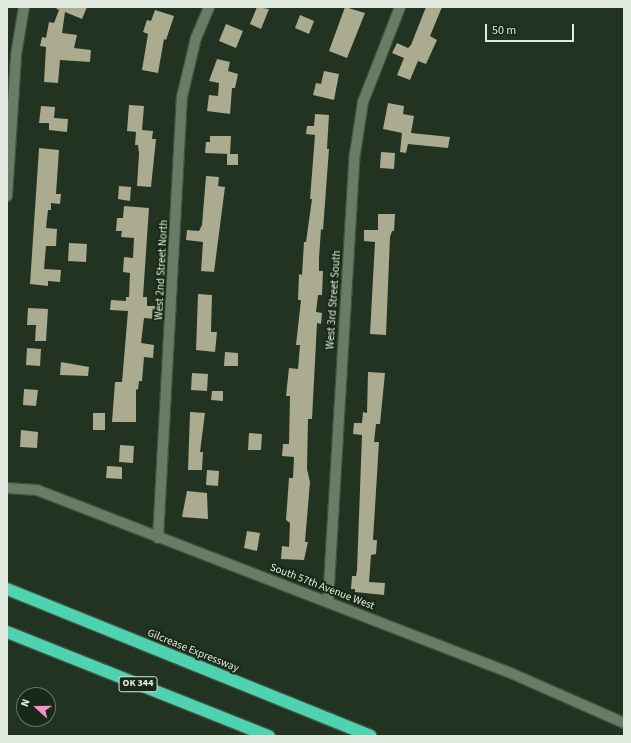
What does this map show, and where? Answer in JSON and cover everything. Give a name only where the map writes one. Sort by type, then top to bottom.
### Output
[{"type":"highway","name":"Gilcrease Expressway","points":[[7,590],[370,736]]},
{"type":"highway","name":"OK 344","points":[[7,632],[269,736]]},
{"type":"street","points":[[7,196],[16,55],[24,7]]},
{"type":"street","name":"West 2nd Street North","points":[[158,538],[182,97],[196,38],[208,7]]},
{"type":"street","name":"West 3rd Street South","points":[[328,602],[359,124],[371,77],[400,7]]},
{"type":"street","name":"South 57th Avenue West","points":[[7,488],[37,490],[513,674],[624,723]]},
{"type":"building","points":[[54,7],[87,7],[82,19],[65,12],[62,33],[77,35],[74,48],[91,50],[90,62],[60,60],[58,83],[44,82],[46,47],[40,46],[42,37],[46,38],[49,22],[54,23],[59,10]]},
{"type":"building","points":[[257,7],[269,9],[261,29],[250,24]]},
{"type":"building","points":[[345,7],[365,13],[347,58],[329,51]]},
{"type":"building","points":[[426,7],[442,7],[430,36],[437,40],[426,64],[418,61],[410,80],[397,75],[404,58],[392,53],[397,43],[408,48],[411,45]]},
{"type":"building","points":[[155,10],[174,16],[166,40],[164,39],[158,73],[142,70],[148,34],[143,32],[147,20],[151,21]]},
{"type":"building","points":[[300,15],[314,21],[309,34],[295,28]]},
{"type":"building","points":[[226,24],[243,31],[236,48],[219,41]]},
{"type":"building","points":[[217,59],[230,62],[228,71],[238,74],[235,88],[232,88],[230,114],[207,111],[209,95],[218,96],[219,83],[209,81]]},
{"type":"building","points":[[324,71],[339,74],[334,100],[313,95],[316,83],[321,84]]},
{"type":"building","points":[[388,103],[404,106],[403,114],[414,116],[411,133],[450,137],[448,148],[408,144],[406,153],[400,152],[402,133],[383,129]]},
{"type":"building","points":[[129,105],[144,106],[142,130],[153,131],[152,139],[156,139],[151,187],[137,186],[139,154],[138,145],[135,145],[136,132],[127,131]]},
{"type":"building","points":[[41,106],[55,107],[54,118],[68,119],[67,132],[49,130],[49,123],[39,123]]},
{"type":"building","points":[[315,114],[329,115],[327,149],[329,149],[323,230],[321,229],[319,258],[319,271],[323,271],[322,295],[318,295],[316,312],[322,313],[321,324],[317,323],[312,419],[308,419],[307,469],[310,482],[305,542],[308,542],[304,560],[281,559],[282,546],[289,547],[290,523],[286,520],[289,478],[293,478],[294,457],[282,456],[283,444],[289,444],[290,396],[286,396],[289,368],[298,369],[300,345],[296,345],[301,300],[298,300],[299,274],[302,275],[304,242],[306,242],[312,199],[310,199],[315,135],[306,134],[307,126],[314,126]]},
{"type":"building","points":[[210,136],[231,136],[230,154],[205,153],[206,142],[210,142]]},
{"type":"building","points":[[39,148],[59,150],[56,194],[61,194],[60,204],[51,203],[51,210],[48,210],[46,228],[57,229],[56,246],[46,246],[44,269],[61,270],[60,282],[48,281],[48,286],[30,284]]},
{"type":"building","points":[[381,152],[395,153],[394,169],[380,168]]},
{"type":"building","points":[[227,154],[238,154],[238,165],[227,165]]},
{"type":"building","points":[[206,176],[219,177],[218,186],[225,187],[214,272],[201,271],[203,242],[186,240],[187,230],[199,231],[202,225]]},
{"type":"building","points":[[119,186],[131,187],[130,201],[118,199]]},
{"type":"building","points":[[124,206],[149,208],[143,297],[147,297],[147,306],[156,306],[155,319],[144,318],[141,343],[154,345],[153,358],[144,357],[142,381],[139,381],[138,390],[136,389],[136,422],[112,422],[115,382],[122,382],[128,311],[110,310],[111,300],[126,301],[126,297],[129,297],[130,273],[123,272],[124,257],[133,258],[134,238],[121,237],[122,231],[116,231],[117,218],[123,218]]},
{"type":"building","points":[[378,214],[395,214],[394,231],[392,231],[390,237],[386,335],[370,334],[375,242],[364,241],[364,230],[378,230]]},
{"type":"building","points":[[69,243],[87,244],[86,262],[68,261]]},
{"type":"building","points":[[198,294],[212,295],[211,332],[217,332],[215,352],[196,350]]},
{"type":"building","points":[[28,308],[48,309],[46,341],[35,341],[36,325],[27,325]]},
{"type":"building","points":[[27,348],[41,349],[40,366],[26,365]]},
{"type":"building","points":[[225,352],[238,353],[238,366],[224,366]]},
{"type":"building","points":[[61,362],[89,367],[88,376],[60,375]]},
{"type":"building","points":[[368,372],[385,373],[380,424],[376,424],[374,442],[379,442],[373,540],[377,540],[376,554],[371,555],[369,582],[385,583],[384,595],[355,592],[355,589],[351,589],[352,576],[356,576],[357,570],[362,435],[353,434],[354,423],[362,423],[363,412],[367,413]]},
{"type":"building","points":[[192,373],[208,374],[207,391],[191,390]]},
{"type":"building","points":[[24,389],[38,390],[36,406],[23,405]]},
{"type":"building","points":[[212,391],[223,391],[223,401],[211,400]]},
{"type":"building","points":[[190,412],[205,413],[200,452],[203,452],[202,470],[188,470]]},
{"type":"building","points":[[93,413],[105,413],[105,430],[93,430]]},
{"type":"building","points":[[21,430],[38,432],[37,448],[20,447]]},
{"type":"building","points":[[249,433],[262,434],[261,450],[248,450]]},
{"type":"building","points":[[120,445],[134,446],[133,463],[119,462]]},
{"type":"building","points":[[107,466],[122,467],[122,479],[106,478]]},
{"type":"building","points":[[207,470],[219,471],[218,486],[206,485]]},
{"type":"building","points":[[187,491],[207,493],[208,519],[182,517]]},
{"type":"building","points":[[247,531],[260,533],[257,551],[244,548]]}]
